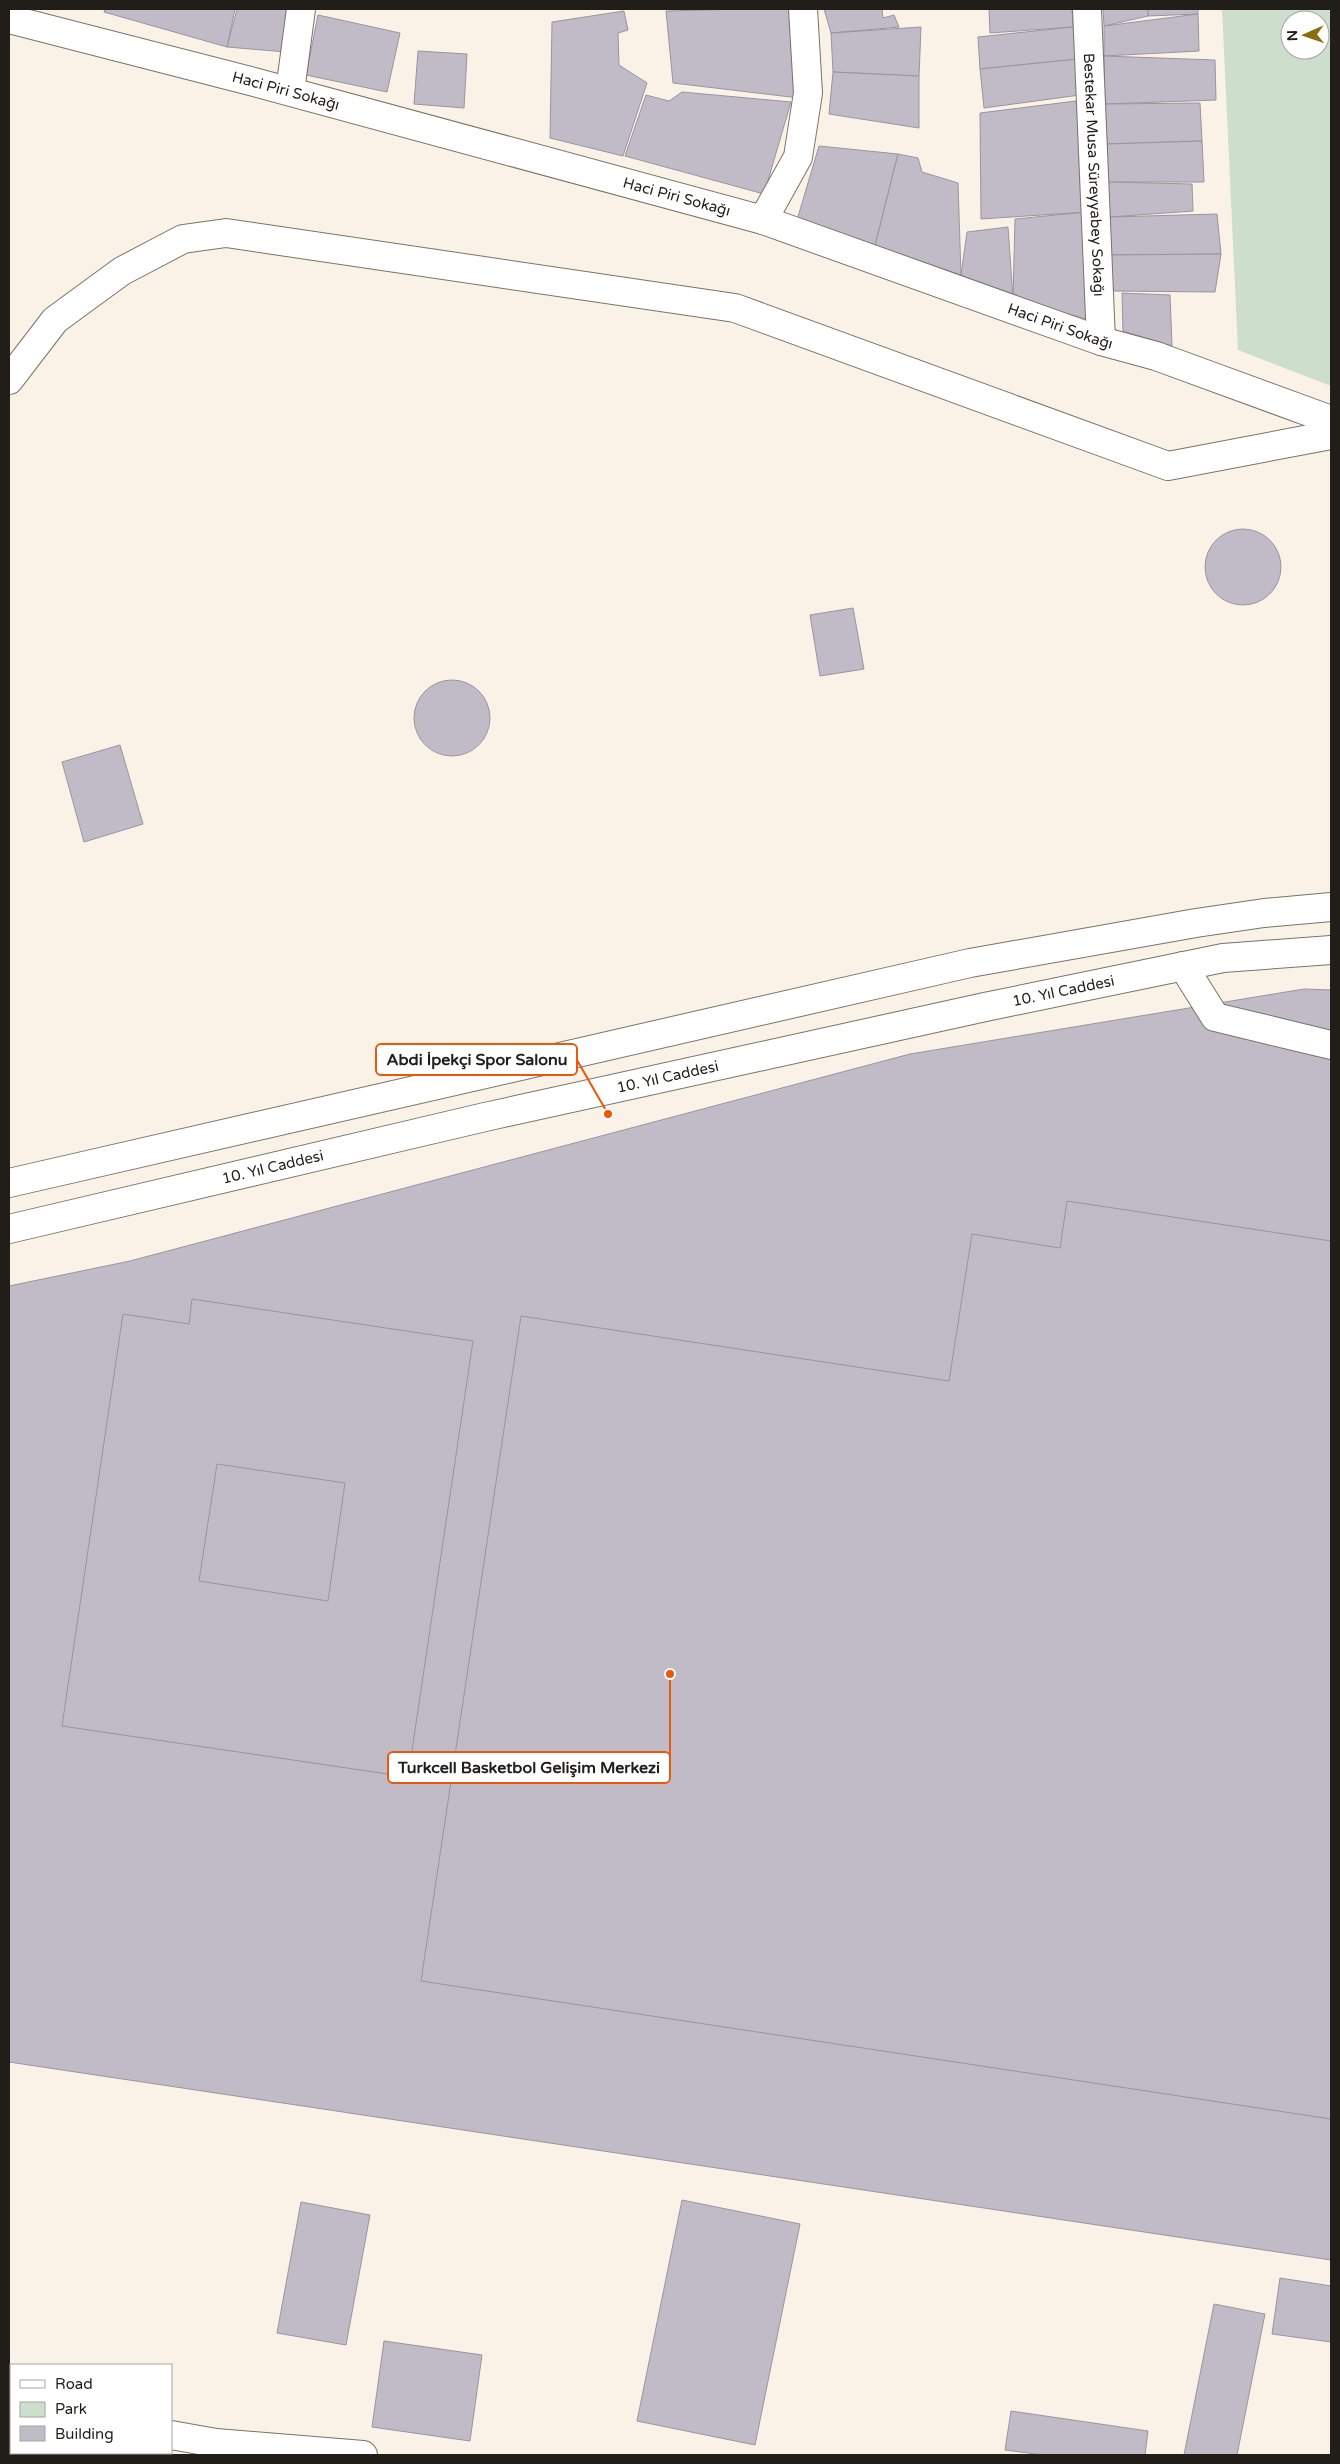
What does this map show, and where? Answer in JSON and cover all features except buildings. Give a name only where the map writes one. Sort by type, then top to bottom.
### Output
[{"type":"street","points":[[290,92],[301,9]]},
{"type":"street","points":[[763,220],[798,157],[808,93],[803,9]]},
{"type":"street","name":"Bestekar Musa Süreyyabey Sokağı","points":[[1087,9],[1101,341]]},
{"type":"street","name":"Haci Piri Sokağı","points":[[9,19],[290,92],[763,220],[1101,341],[1156,356],[1331,420]]},
{"type":"street","points":[[9,380],[55,320],[122,271],[183,239],[226,233],[735,308],[1168,466],[1331,435]]},
{"type":"street","points":[[9,1183],[970,963],[1196,923],[1264,913],[1331,907]]},
{"type":"street","name":"10. Yıl Caddesi","points":[[9,1229],[485,1117],[985,1007],[1224,958],[1331,950]]},
{"type":"street","points":[[1183,966],[1214,1017],[1331,1045]]},
{"type":"street","points":[[172,2435],[216,2443],[364,2455]]},
{"type":"green space","points":[[1222,9],[1331,9],[1331,386],[1238,350]]},
{"type":"place","name":"Abdi İpekçi Spor Salonu","points":[[608,1114]]},
{"type":"place","name":"Turkcell Basketbol Gelişim Merkezi","points":[[670,1674]]}]
